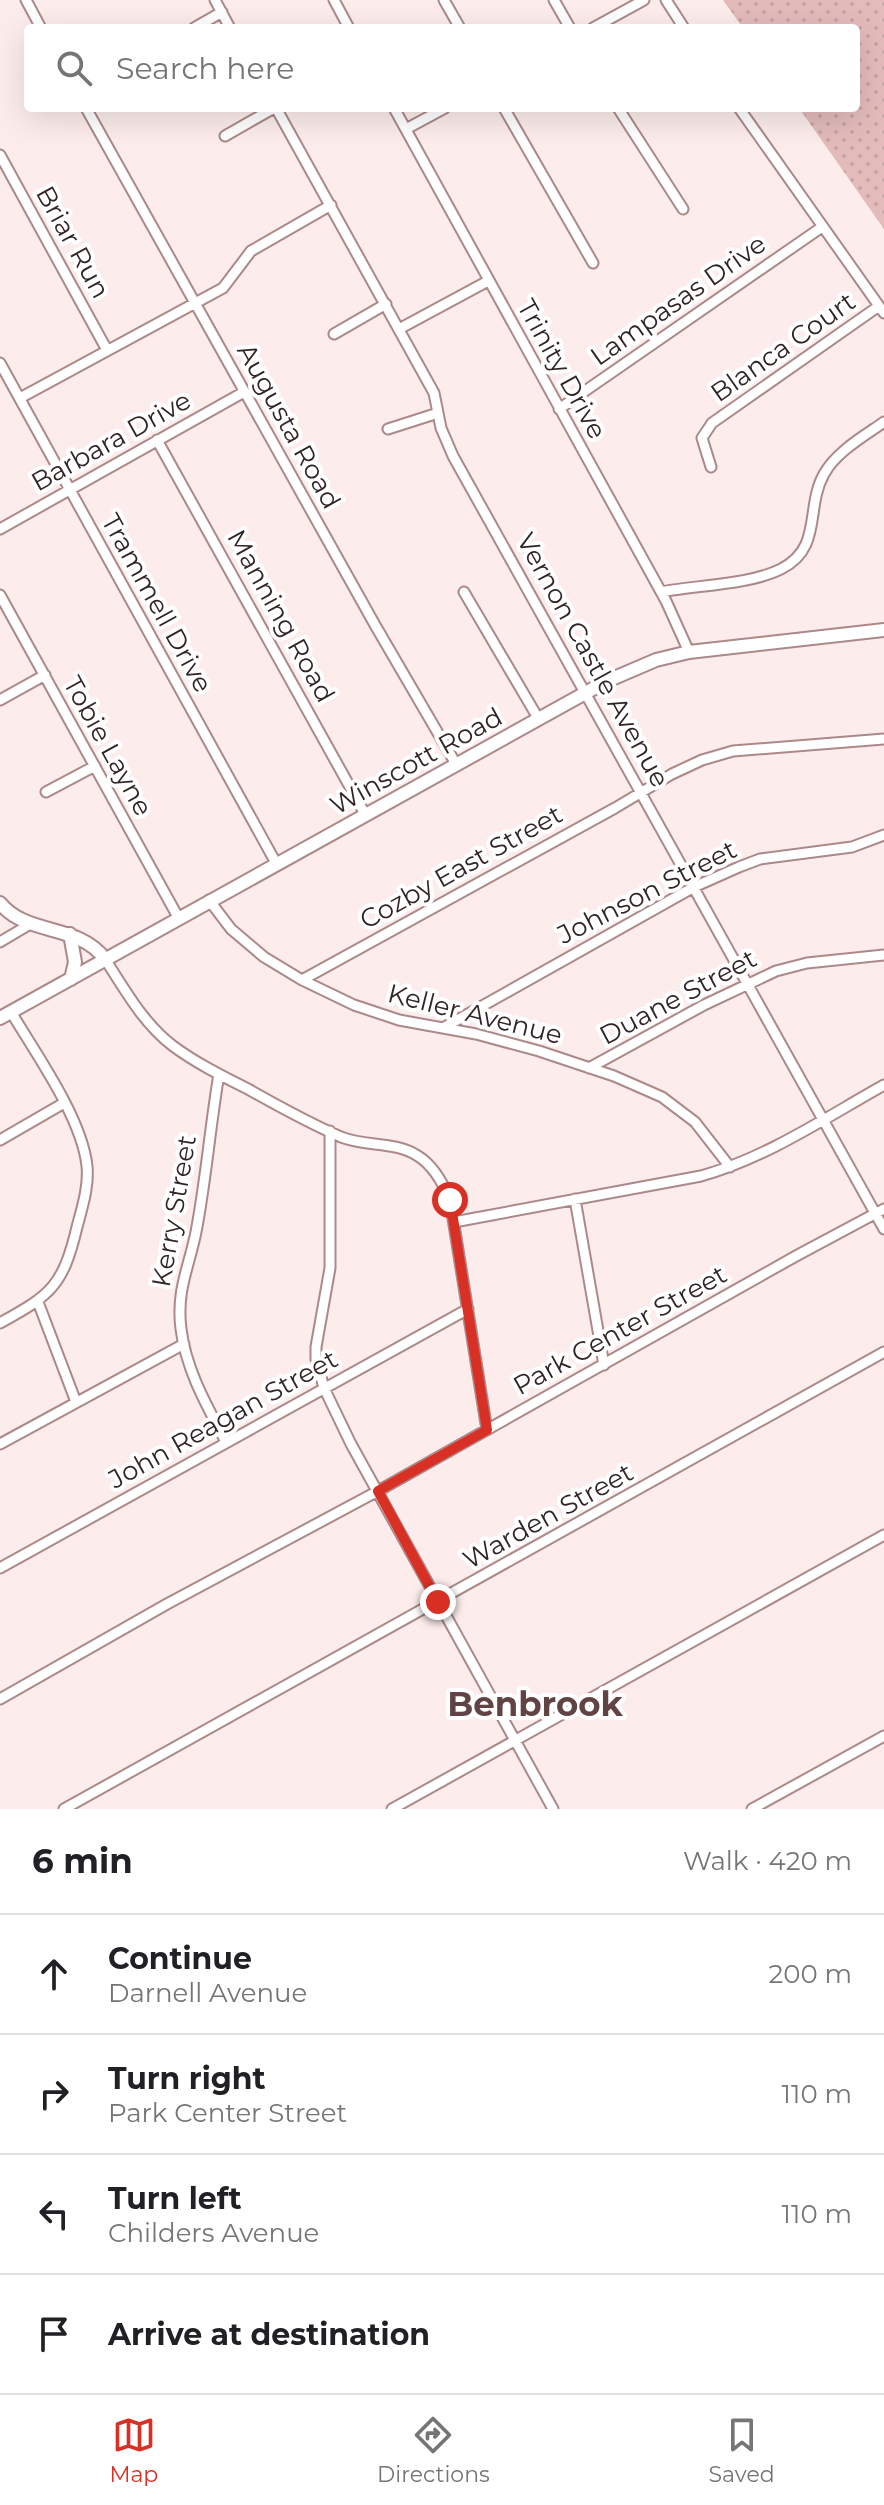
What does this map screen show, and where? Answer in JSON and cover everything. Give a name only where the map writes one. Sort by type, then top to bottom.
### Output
[{"type":"main road","name":"Winscott Road","points":[[6,1015],[585,692],[656,660],[689,652],[884,630]]},
{"type":"main road","points":[[0,903],[17,918],[70,934],[95,946],[105,959]]},
{"type":"main road","points":[[70,934],[75,962],[71,979]]},
{"type":"street","points":[[26,0],[39,24]]},
{"type":"street","points":[[215,0],[228,24]]},
{"type":"street","points":[[334,0],[347,24]]},
{"type":"street","points":[[444,0],[458,24]]},
{"type":"street","points":[[554,0],[568,24]]},
{"type":"street","points":[[600,24],[644,0]]},
{"type":"street","points":[[666,0],[681,24]]},
{"type":"street","points":[[201,24],[222,12]]},
{"type":"street","name":"Augusta Road","points":[[88,112],[456,764]]},
{"type":"street","points":[[225,136],[268,112]]},
{"type":"street","name":"Vernon Castle Avenue","points":[[277,112],[434,393],[441,428],[453,456],[824,1120],[880,1212],[884,1229]]},
{"type":"street","name":"Trinity Drive","points":[[396,112],[661,592],[689,652]]},
{"type":"street","points":[[406,129],[438,112]]},
{"type":"street","points":[[506,112],[593,263]]},
{"type":"street","points":[[621,112],[683,209]]},
{"type":"street","points":[[742,112],[882,310]]},
{"type":"street","name":"Briar Run","points":[[0,155],[107,350]]},
{"type":"street","points":[[20,398],[223,288],[251,251],[331,205]]},
{"type":"street","name":"Lampasas Drive","points":[[559,409],[822,227]]},
{"type":"street","points":[[399,329],[488,281]]},
{"type":"street","points":[[334,334],[386,304]]},
{"type":"street","name":"Blanca Court","points":[[711,467],[702,438],[712,423],[882,310]]},
{"type":"street","name":"Trammell Drive","points":[[0,363],[276,863]]},
{"type":"street","name":"Barbara Drive","points":[[0,529],[244,392]]},
{"type":"street","points":[[388,429],[438,413]]},
{"type":"street","points":[[661,592],[754,578],[779,570],[794,561],[806,545],[825,473],[843,453],[884,422]]},
{"type":"street","name":"Manning Road","points":[[157,440],[365,814]]},
{"type":"street","points":[[464,592],[538,718]]},
{"type":"street","name":"Tobie Layne","points":[[0,595],[178,917]]},
{"type":"street","points":[[0,700],[45,675]]},
{"type":"street","name":"Cozby East Street","points":[[302,980],[702,760],[733,751],[884,739]]},
{"type":"street","points":[[46,792],[95,766]]},
{"type":"street","name":"Johnson Street","points":[[443,1028],[694,887],[760,859],[852,847],[884,835]]},
{"type":"street","name":"Keller Avenue","points":[[209,900],[231,929],[247,943],[302,980],[354,1005],[399,1020],[489,1037],[644,1088],[674,1104],[702,1130],[730,1167]]},
{"type":"street","points":[[0,942],[32,923]]},
{"type":"street","name":"Duane Street","points":[[589,1068],[776,971],[807,963],[884,955]]},
{"type":"street","points":[[105,959],[143,1018],[174,1046],[219,1074],[330,1131],[369,1144],[407,1150],[430,1166],[443,1183],[450,1200],[487,1430]]},
{"type":"street","points":[[0,1323],[38,1302],[54,1287],[66,1264],[87,1180],[83,1149],[75,1124],[6,1015]]},
{"type":"street","name":"Kerry Street","points":[[219,1074],[196,1234],[180,1291],[180,1326],[194,1381],[226,1442]]},
{"type":"street","points":[[454,1222],[701,1176],[730,1167],[824,1120],[884,1085]]},
{"type":"street","points":[[0,1140],[64,1103]]},
{"type":"street","points":[[330,1131],[330,1268],[316,1347],[324,1388],[351,1444],[553,1809]]},
{"type":"street","points":[[575,1199],[604,1365]]},
{"type":"street","name":"Park Center Street","points":[[0,1699],[880,1212]]},
{"type":"street","points":[[38,1302],[76,1402]]},
{"type":"street","name":"John Reagan Street","points":[[0,1568],[468,1309]]},
{"type":"street","points":[[0,1444],[184,1344]]},
{"type":"street","name":"Warden Street","points":[[64,1809],[884,1352]]},
{"type":"street","points":[[392,1809],[884,1535]]},
{"type":"street","points":[[752,1809],[884,1736]]},
{"type":"shaded area","points":[[723,0],[884,0],[884,229],[802,112],[860,112],[860,24],[740,24]]},
{"type":"district","name":"Benbrook","points":[[535,1704]]},
{"type":"route","points":[[438,1602],[378,1491],[487,1430],[450,1200]]}]
